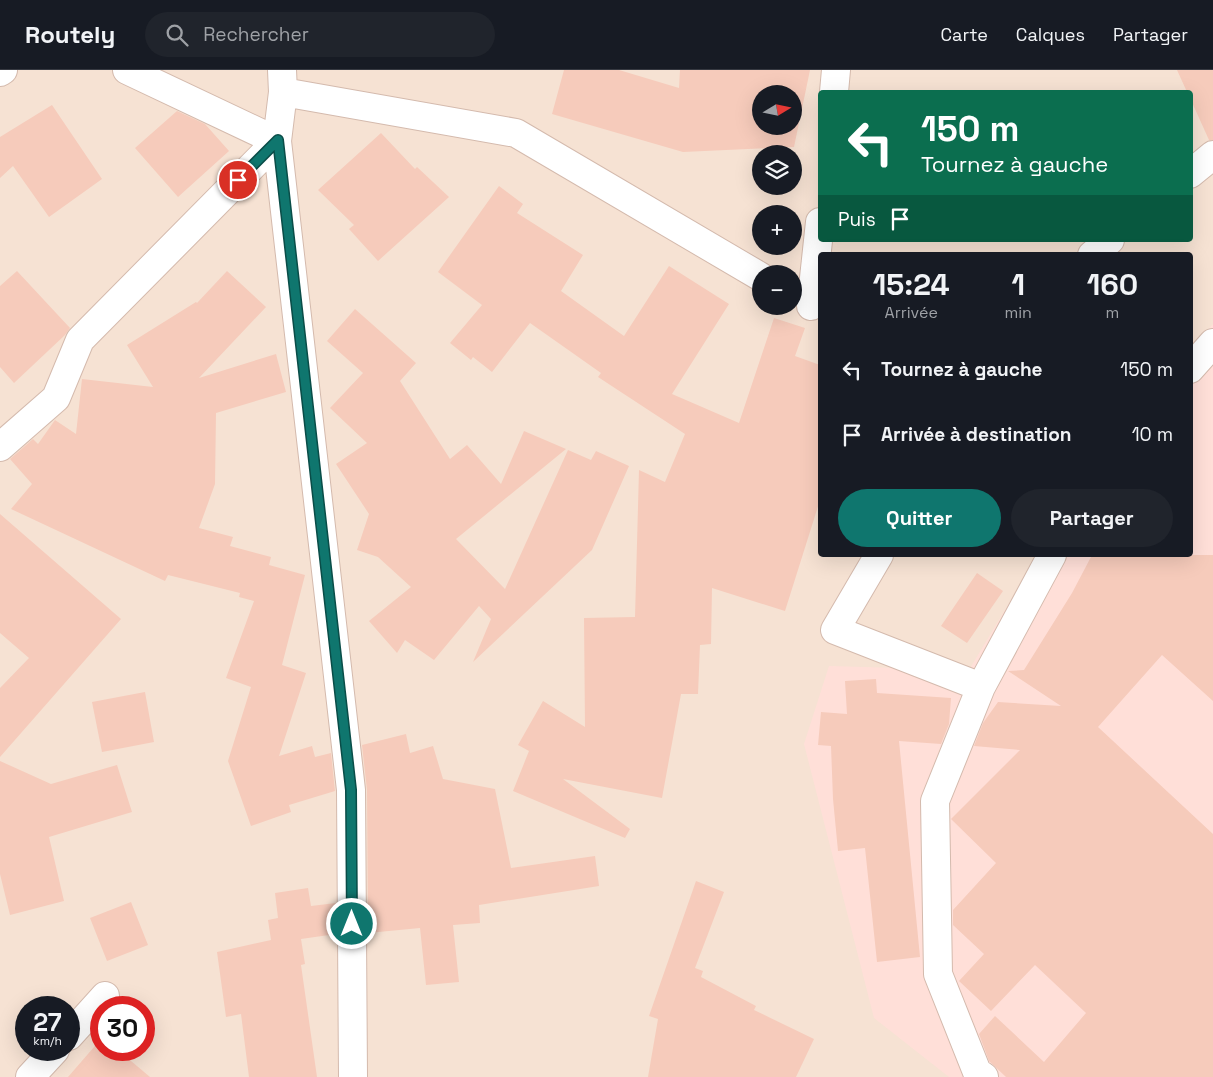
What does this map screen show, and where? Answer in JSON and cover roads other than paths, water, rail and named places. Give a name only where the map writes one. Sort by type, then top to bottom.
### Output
[{"type":"street","points":[[127,70],[278,140]]},
{"type":"street","points":[[834,90],[836,70]]},
{"type":"street","points":[[353,1077],[351,790],[278,140],[283,81],[516,133],[752,272]]},
{"type":"street","points":[[0,446],[56,398],[80,340],[278,140]]},
{"type":"street","points":[[1193,172],[1213,155]]},
{"type":"street","points":[[808,304],[818,236]]},
{"type":"street","points":[[1096,252],[1108,242]]},
{"type":"street","points":[[1193,366],[1213,343]]},
{"type":"street","points":[[878,557],[835,630],[981,687]]},
{"type":"street","points":[[978,1075],[938,974],[935,801],[981,687],[1051,557]]},
{"type":"street","points":[[80,1024],[90,1013]]},
{"type":"street","points":[[30,1077],[45,1061]]}]
